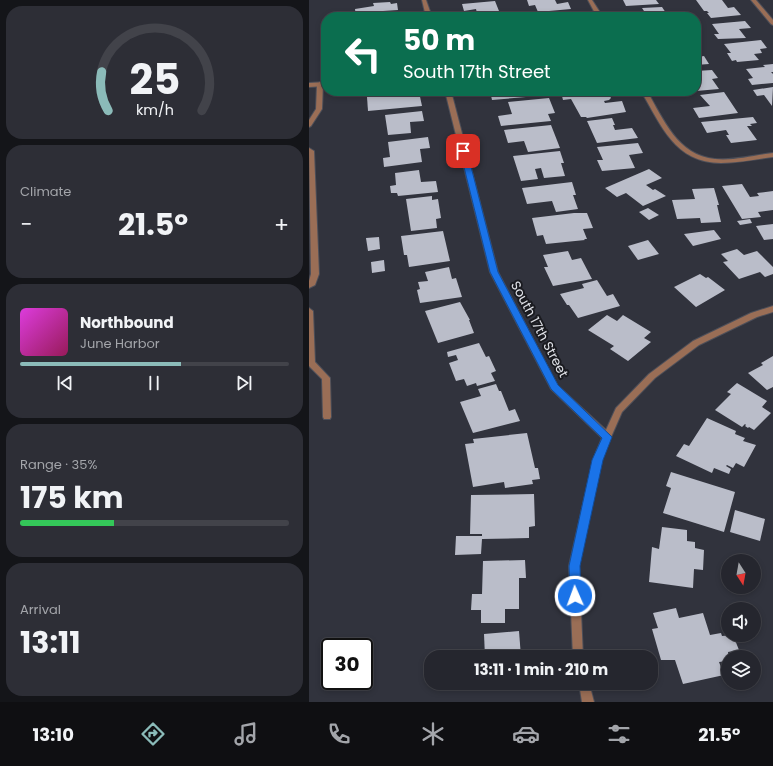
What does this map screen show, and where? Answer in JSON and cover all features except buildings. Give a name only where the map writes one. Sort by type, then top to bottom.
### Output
[{"type":"street","points":[[424,0],[428,12]]},
{"type":"street","points":[[590,0],[597,12]]},
{"type":"street","points":[[753,0],[773,23]]},
{"type":"street","points":[[309,85],[321,84]]},
{"type":"street","points":[[309,125],[319,109],[321,96]]},
{"type":"street","name":"South 17th Street","points":[[449,96],[494,272],[554,387],[607,437]]},
{"type":"street","points":[[647,96],[674,140],[691,156],[716,162],[773,155]]},
{"type":"street","points":[[309,150],[311,151],[315,274],[312,283],[309,286]]},
{"type":"street","points":[[578,650],[574,566],[597,460],[619,410],[652,376],[696,343],[755,315],[773,309]]},
{"type":"street","points":[[309,312],[311,363],[326,378],[327,417]]},
{"type":"street","points":[[585,690],[588,702]]},
{"type":"route","points":[[463,151],[494,272],[554,387],[607,437],[597,460],[574,566],[575,596]]}]
